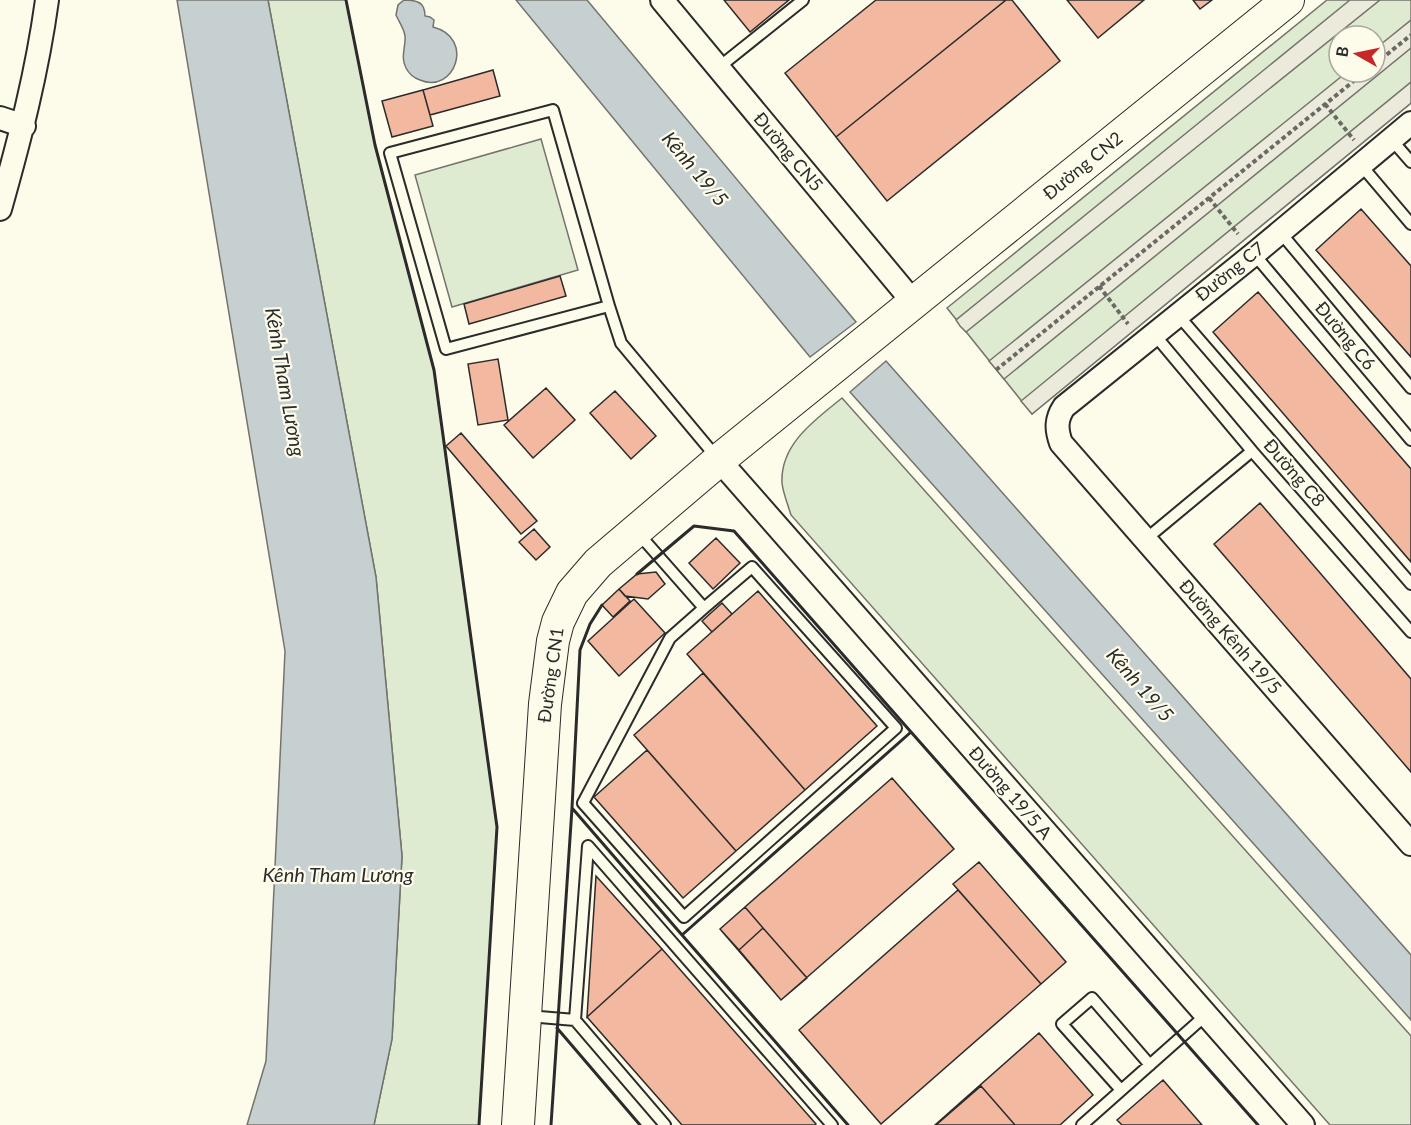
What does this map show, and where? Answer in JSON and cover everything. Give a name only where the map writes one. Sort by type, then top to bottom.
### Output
[{"type":"street","points":[[0,208],[24,126],[39,60],[47,0]]},
{"type":"street","name":"Đường CN5","points":[[662,0],[914,303]]},
{"type":"street","name":"Đường CN2","points":[[877,332],[1288,0]]},
{"type":"street","points":[[0,118],[24,126]]},
{"type":"street","name":"Đường C7","points":[[1057,426],[1059,415],[1064,407],[1254,254],[1411,123]]},
{"type":"street","name":"Đường CN1","points":[[518,1125],[545,704],[553,641],[558,622],[572,593],[598,563],[719,460],[877,332]]},
{"type":"street","name":"Đường Kênh 19/5","points":[[1057,426],[1061,443],[1411,844]]},
{"type":"street","name":"Đường 19/5 A","points":[[719,460],[1303,1125]]},
{"type":"lane","points":[[718,68],[803,0]]},
{"type":"lane","points":[[609,306],[446,349],[390,153],[553,110],[621,343],[719,460]]},
{"type":"lane","points":[[1391,139],[1411,162]]},
{"type":"lane","points":[[1361,165],[1411,224]]},
{"type":"lane","name":"Đường C6","points":[[1280,232],[1411,388]]},
{"type":"lane","name":"Đường C6","points":[[1254,254],[1411,440]]},
{"type":"lane","points":[[1178,315],[1411,584]]},
{"type":"lane","name":"Đường C8","points":[[1154,334],[1252,451],[1411,632]]},
{"type":"lane","points":[[1146,539],[1252,451]]},
{"type":"lane","points":[[636,531],[704,608]]},
{"type":"lane","points":[[752,567],[896,728],[684,918],[583,803],[670,638],[704,608],[752,567]]},
{"type":"lane","points":[[575,1020],[588,846],[832,1125]]},
{"type":"lane","points":[[1121,1090],[1062,1024],[1092,998],[1150,1065]]},
{"type":"lane","points":[[1082,1125],[1206,1015]]},
{"type":"lane","points":[[525,1016],[575,1020],[665,1125]]},
{"type":"path","points":[[1387,54],[1411,35]]},
{"type":"path","points":[[996,370],[1350,84]]},
{"type":"path","points":[[1325,105],[1354,140]]},
{"type":"path","points":[[1209,198],[1239,234]]},
{"type":"path","points":[[1099,286],[1128,324]]},
{"type":"green space","points":[[268,0],[346,0],[375,145],[434,370],[497,827],[479,1125],[374,1125],[392,1039],[402,856],[376,577]]},
{"type":"green space","points":[[1327,0],[1411,0],[1411,103],[1032,414],[947,308]]},
{"type":"green space","points":[[541,139],[578,270],[452,307],[415,175]]},
{"type":"green space","points":[[842,398],[1411,1036],[1411,1125],[1330,1125],[791,515],[782,483],[787,456],[801,434]]},
{"type":"shaded area","points":[[1350,0],[1380,0],[1350,24],[1327,24],[1327,43],[966,332],[956,320]]},
{"type":"shaded area","points":[[1411,20],[1411,48],[1387,68],[1387,39]]},
{"type":"shaded area","points":[[1411,82],[1411,103],[1032,414],[1021,401]]},
{"type":"shaded area","points":[[1332,84],[1367,84],[1004,379],[989,361]]},
{"type":"water","name":"Kênh Tham Lương","points":[[177,0],[268,0],[376,577],[402,856],[392,1039],[374,1125],[247,1125],[266,1061],[285,651]]},
{"type":"water","points":[[404,0],[422,5],[425,16],[434,20],[433,27],[446,33],[454,42],[457,53],[455,63],[450,73],[442,80],[432,82],[420,80],[412,76],[404,64],[405,36],[396,15],[398,5]]},
{"type":"water","name":"Kênh 19/5","points":[[516,0],[587,0],[856,322],[810,357]]},
{"type":"water","name":"Kênh 19/5","points":[[886,361],[1411,955],[1411,1020],[850,392]]},
{"type":"building","points":[[724,0],[789,0],[750,32]]},
{"type":"building","points":[[876,0],[1006,0],[836,137],[785,73]]},
{"type":"building","points":[[1006,0],[1012,0],[1060,61],[887,201],[836,137]]},
{"type":"building","points":[[1067,0],[1144,0],[1098,38]]},
{"type":"building","points":[[1193,0],[1212,0],[1200,9]]},
{"type":"building","points":[[493,70],[500,96],[430,115],[423,90]]},
{"type":"building","points":[[423,90],[433,126],[392,137],[382,101]]},
{"type":"building","points":[[1361,209],[1411,266],[1411,357],[1316,250]]},
{"type":"building","points":[[560,276],[566,296],[469,324],[464,304]]},
{"type":"building","points":[[1258,292],[1411,469],[1411,562],[1213,332]]},
{"type":"building","points":[[498,359],[508,420],[478,425],[468,364]]},
{"type":"building","points":[[546,388],[575,420],[533,458],[504,425]]},
{"type":"building","points":[[615,391],[656,436],[631,459],[590,413]]},
{"type":"building","points":[[461,433],[537,521],[521,534],[446,446]]},
{"type":"building","points":[[1260,503],[1411,679],[1411,772],[1214,544]]},
{"type":"building","points":[[534,529],[550,547],[536,560],[519,542]]},
{"type":"building","points":[[716,538],[740,563],[713,589],[689,563]]},
{"type":"building","points":[[656,572],[665,584],[648,599],[625,596],[619,589],[637,574]]},
{"type":"building","points":[[619,589],[630,601],[613,617],[602,605]]},
{"type":"building","points":[[758,591],[877,726],[805,790],[687,654]]},
{"type":"building","points":[[634,599],[665,633],[619,676],[588,641]]},
{"type":"building","points":[[722,603],[732,614],[712,632],[702,621]]},
{"type":"building","points":[[703,673],[805,790],[736,851],[634,735]]},
{"type":"building","points":[[647,750],[736,851],[683,898],[594,797]]},
{"type":"building","points":[[892,778],[954,849],[781,1000],[720,929]]},
{"type":"building","points":[[979,862],[1066,962],[1041,984],[953,884]]},
{"type":"building","points":[[596,876],[662,949],[587,1017]]},
{"type":"building","points":[[958,890],[1041,984],[881,1124],[799,1030]]},
{"type":"building","points":[[745,907],[763,928],[739,950],[720,929]]},
{"type":"building","points":[[763,928],[807,978],[781,1000],[739,950]]},
{"type":"building","points":[[662,949],[815,1125],[682,1125],[587,1017]]},
{"type":"building","points":[[1039,1033],[1093,1095],[1060,1125],[935,1125]]},
{"type":"building","points":[[1163,1080],[1202,1125],[1122,1125],[1117,1120]]},
{"type":"building","points":[[981,1086],[1015,1125],[936,1125]]},
{"type":"wall","points":[[346,0],[375,145],[434,370],[497,827],[479,1125]]},
{"type":"wall","points":[[602,605],[590,624],[580,650],[572,808],[682,935],[911,732],[734,531],[694,526],[637,574]]},
{"type":"wall","points":[[911,732],[1258,1125]]},
{"type":"wall","points":[[551,1125],[572,808]]},
{"type":"wall","points":[[682,935],[848,1125]]},
{"type":"wall","points":[[557,1028],[640,1125]]}]
